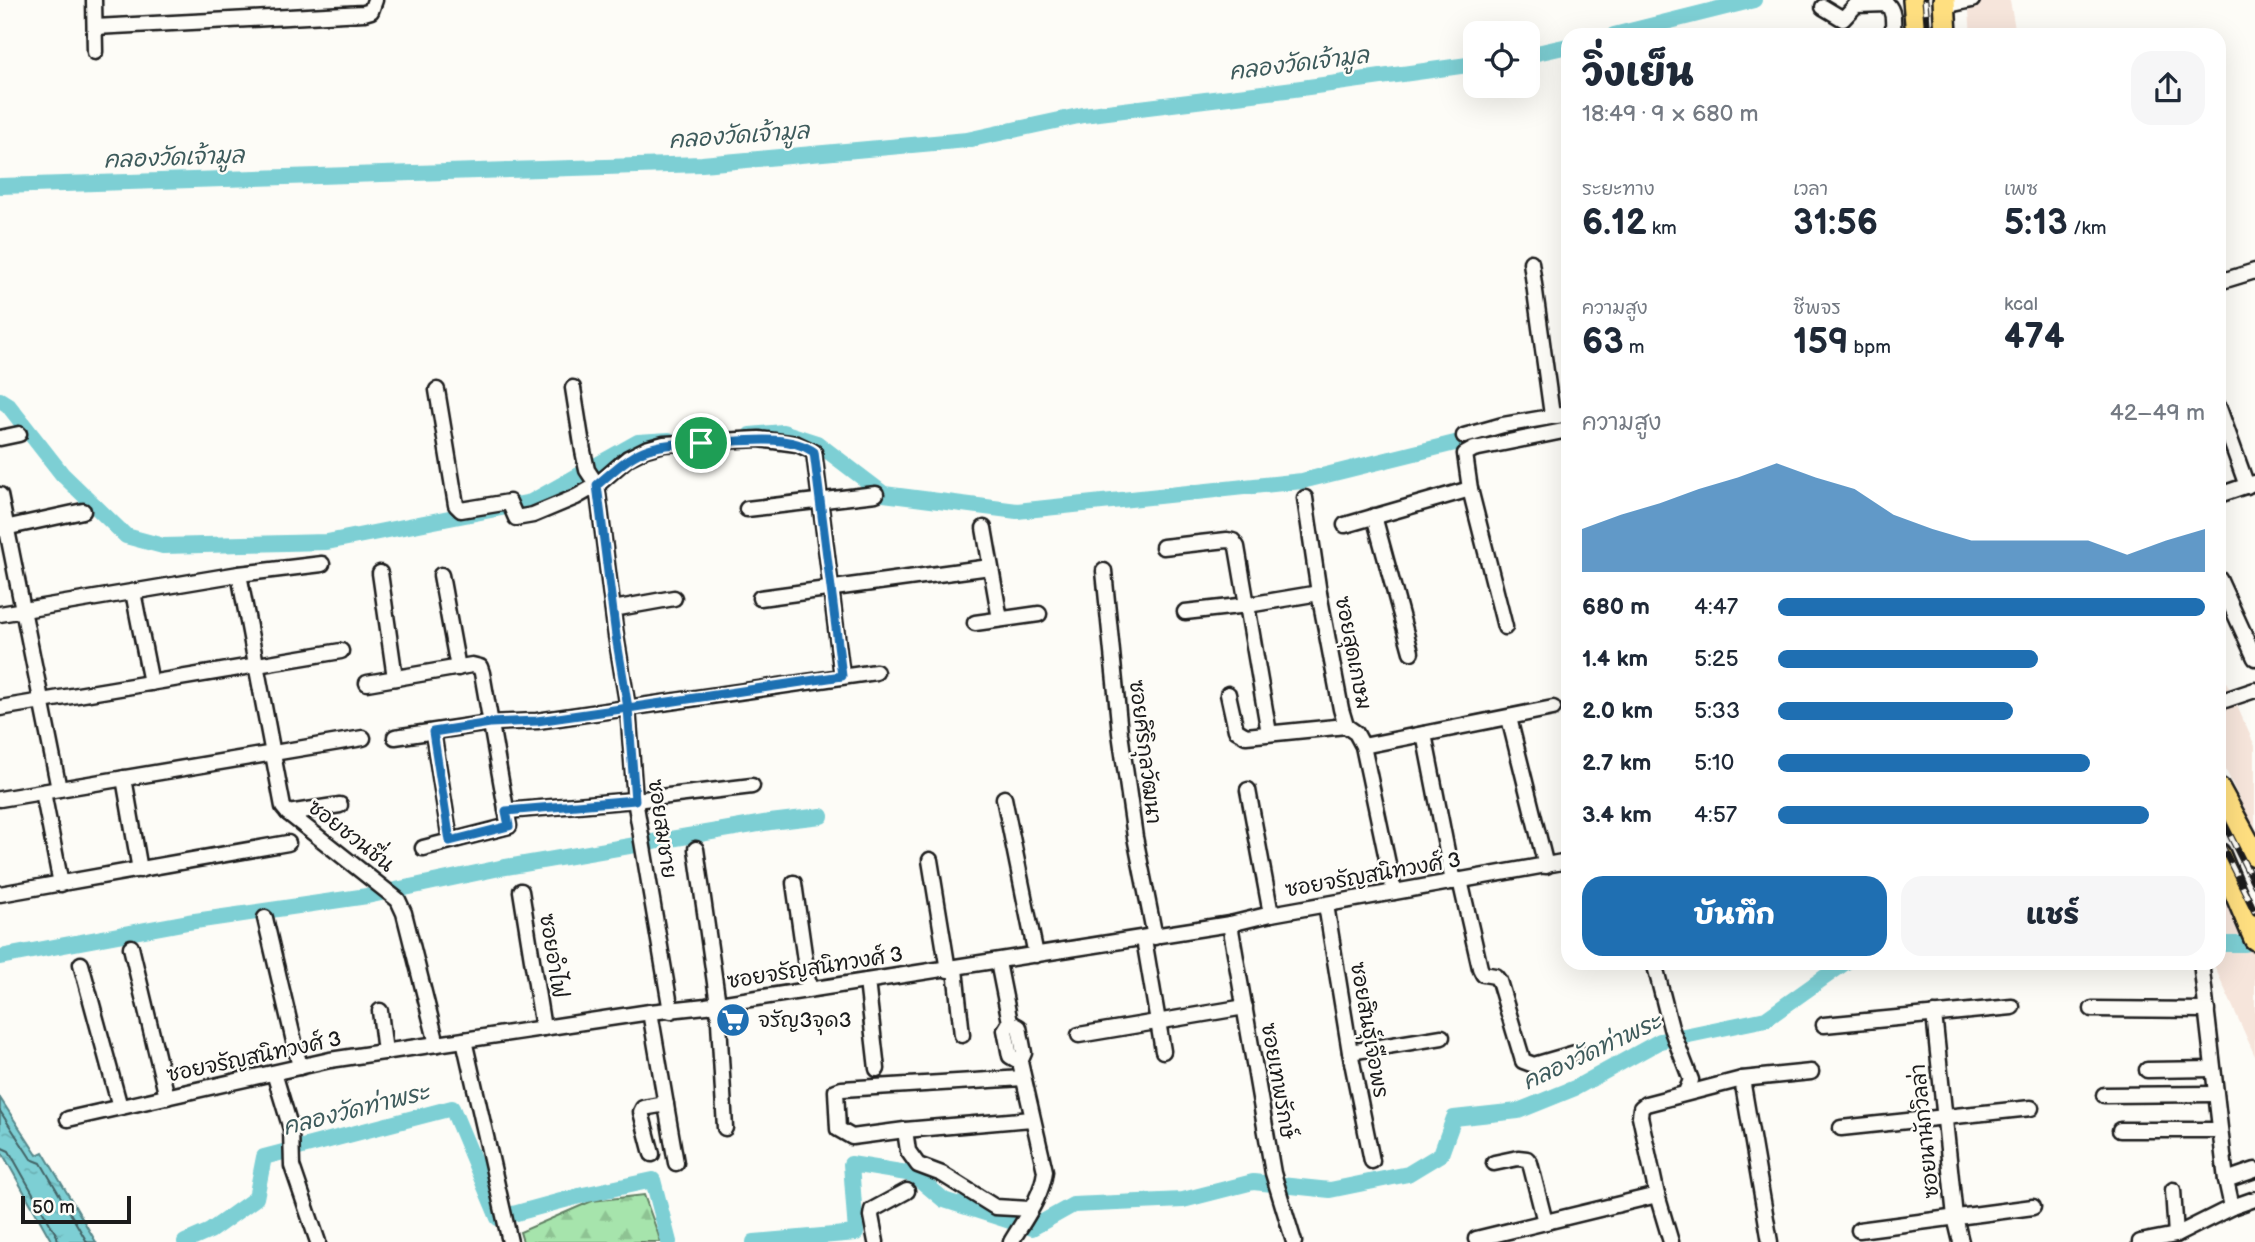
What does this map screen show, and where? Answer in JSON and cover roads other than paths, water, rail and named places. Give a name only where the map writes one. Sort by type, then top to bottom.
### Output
[{"type":"main road","points":[[1914,0],[1916,28]]},
{"type":"main road","points":[[1944,3],[1946,28]]},
{"type":"main road","points":[[2226,802],[2255,855]]},
{"type":"main road","points":[[2235,818],[2255,867]]},
{"type":"main road","points":[[2226,865],[2255,916]]},
{"type":"main road","points":[[2226,870],[2255,939]]},
{"type":"street","points":[[94,0],[95,52]]},
{"type":"street","points":[[95,27],[364,13],[371,11],[375,0]]},
{"type":"street","points":[[1944,3],[1972,0]]},
{"type":"street","points":[[1823,7],[1843,19],[1856,5],[1887,4],[1891,8],[1893,28]]},
{"type":"street","points":[[1531,261],[1561,406]]},
{"type":"street","points":[[2226,280],[2255,271]]},
{"type":"street","name":"ซอยสมชาย","points":[[573,387],[583,451],[593,479],[628,708],[635,800],[643,857],[670,1011]]},
{"type":"street","points":[[437,390],[456,505],[461,510],[509,502],[519,519],[576,497],[593,479],[628,458],[664,443],[759,439],[797,444],[814,452],[842,676]]},
{"type":"street","points":[[1464,436],[1480,430],[1561,420]]},
{"type":"street","points":[[1505,627],[1470,489],[1465,454],[1561,421]]},
{"type":"street","points":[[2226,425],[2251,485],[2226,493]]},
{"type":"street","points":[[0,438],[19,434]]},
{"type":"street","points":[[1345,525],[1470,489]]},
{"type":"street","points":[[747,509],[876,494]]},
{"type":"street","points":[[0,495],[3,528],[43,702],[59,789]]},
{"type":"street","name":"ซอยสุดเกษม","points":[[1305,498],[1319,593],[1341,709],[1346,726],[1356,733],[1363,746],[1394,892]]},
{"type":"street","points":[[3,528],[83,511]]},
{"type":"street","points":[[1374,516],[1411,652]]},
{"type":"street","points":[[984,528],[1000,619]]},
{"type":"street","points":[[1163,547],[1233,541],[1237,547],[1269,733]]},
{"type":"street","points":[[0,614],[239,574],[322,564]]},
{"type":"street","points":[[760,598],[990,567]]},
{"type":"street","name":"ซอยศิริกุลวัฒนา","points":[[1104,571],[1122,746],[1163,1051]]},
{"type":"street","points":[[380,573],[395,678]]},
{"type":"street","name":"ซอยชวนชื่น","points":[[239,574],[280,798],[288,813],[398,900],[404,913],[437,1044]]},
{"type":"street","points":[[441,575],[458,668]]},
{"type":"street","points":[[133,592],[151,683]]},
{"type":"street","points":[[1185,612],[1319,593]]},
{"type":"street","points":[[2226,595],[2255,659]]},
{"type":"street","points":[[613,609],[674,598]]},
{"type":"street","points":[[975,623],[1039,614]]},
{"type":"street","points":[[0,708],[341,651]]},
{"type":"street","points":[[366,683],[480,667],[509,826],[424,848]]},
{"type":"street","points":[[395,737],[490,723],[537,721],[876,672]]},
{"type":"street","points":[[2226,700],[2255,690]]},
{"type":"street","points":[[1228,694],[1236,730],[1246,736],[1346,726]]},
{"type":"street","points":[[1363,746],[1553,708]]},
{"type":"street","points":[[1509,718],[1546,866]]},
{"type":"street","points":[[433,732],[450,841]]},
{"type":"street","points":[[1423,734],[1456,881],[1480,968],[1483,974],[1495,976],[1499,981],[1523,1061],[1534,1065],[1579,1052]]},
{"type":"street","points":[[0,799],[363,738]]},
{"type":"street","points":[[124,778],[140,870]]},
{"type":"street","points":[[506,811],[752,786]]},
{"type":"street","points":[[1248,790],[1270,914]]},
{"type":"street","points":[[43,792],[61,884]]},
{"type":"street","points":[[1004,799],[1036,955]]},
{"type":"street","points":[[288,813],[340,805]]},
{"type":"street","points":[[0,894],[288,843]]},
{"type":"street","points":[[696,849],[718,1004],[725,1128]]},
{"type":"street","points":[[930,860],[962,1035]]},
{"type":"street","name":"ซอยจรัญสนิทวงศ์ 3","points":[[68,1119],[300,1067],[384,1052],[952,969],[1230,925],[1270,914],[1561,863]]},
{"type":"street","points":[[794,883],[809,989]]},
{"type":"street","name":"ซอยอำไฟ","points":[[521,891],[543,1028]]},
{"type":"street","name":"ซอยสินธุ์เจือพร","points":[[1326,905],[1350,1052],[1372,1161]]},
{"type":"street","points":[[265,918],[300,1067]]},
{"type":"street","name":"ซอยเทพรักษ์","points":[[1230,925],[1273,1173],[1294,1242]]},
{"type":"street","points":[[131,947],[167,1097]]},
{"type":"street","points":[[998,962],[1010,1023],[1005,1030],[1010,1056],[1020,1062],[1045,1171],[1044,1180],[1013,1239]]},
{"type":"street","points":[[81,964],[120,1107]]},
{"type":"street","points":[[1656,970],[1671,1028],[1690,1080],[1686,1092]]},
{"type":"street","points":[[2202,970],[2226,1180],[2232,1207]]},
{"type":"street","points":[[867,981],[877,1069]]},
{"type":"street","points":[[1079,1035],[1245,1007]]},
{"type":"street","points":[[1824,1025],[2012,1007]]},
{"type":"street","points":[[2092,1009],[2207,1010]]},
{"type":"street","points":[[380,1011],[384,1052]]},
{"type":"street","points":[[650,1012],[676,1163]]},
{"type":"street","name":"ซอยนานักวิลล่า","points":[[1934,1014],[1955,1217],[1961,1242]]},
{"type":"street","points":[[1350,1052],[1442,1037]]},
{"type":"street","points":[[464,1040],[508,1235]]},
{"type":"street","points":[[2147,1070],[2213,1069]]},
{"type":"street","points":[[1671,1242],[1657,1195],[1640,1116],[1641,1108],[1686,1092],[1742,1079],[1811,1072]]},
{"type":"street","points":[[274,1073],[291,1129],[292,1154],[318,1242]]},
{"type":"street","points":[[1023,1078],[842,1088],[836,1091],[838,1129],[852,1137],[1032,1119]]},
{"type":"street","points":[[1742,1079],[1770,1242]]},
{"type":"street","points":[[2104,1095],[2216,1094]]},
{"type":"street","points":[[652,1154],[641,1112],[649,1106],[666,1104]]},
{"type":"street","points":[[1841,1128],[2031,1108]]},
{"type":"street","points":[[905,1130],[908,1151],[918,1165],[942,1174],[995,1207],[1028,1213]]},
{"type":"street","points":[[2120,1130],[2220,1130]]},
{"type":"street","points":[[1494,1163],[1527,1159],[1545,1222]]},
{"type":"street","points":[[2226,1180],[2255,1170]]},
{"type":"street","points":[[2173,1190],[2176,1235]]},
{"type":"street","points":[[876,1242],[870,1216],[872,1210],[907,1191]]},
{"type":"street","points":[[1476,1239],[1657,1195]]},
{"type":"street","points":[[2140,1242],[2176,1235],[2232,1207],[2255,1199]]},
{"type":"street","points":[[1859,1230],[2033,1207]]},
{"type":"water","points":[[0,1098],[37,1155],[43,1152],[96,1242],[52,1242],[0,1149]]},
{"type":"waterway","name":"คลองวัดเจ้ามูล","points":[[1642,28],[1754,0]]},
{"type":"waterway","name":"คลองวัดเจ้ามูล","points":[[1540,52],[1561,48]]},
{"type":"waterway","name":"คลองวัดเจ้ามูล","points":[[0,186],[702,164],[967,140],[1083,115],[1463,66]]},
{"type":"waterway","points":[[0,400],[8,405],[62,474],[126,536],[163,546],[327,542],[531,502],[638,442],[669,440]]},
{"type":"waterway","points":[[750,435],[783,432],[817,443],[884,494],[1017,511],[1302,481],[1475,438]]},
{"type":"waterway","points":[[0,957],[188,922],[367,896],[500,868],[770,822],[821,816]]},
{"type":"waterway","name":"คลองวัดท่าพระ","points":[[2226,944],[2245,944]]},
{"type":"waterway","name":"คลองวัดท่าพระ","points":[[754,1242],[856,1233],[851,1164],[913,1174],[944,1200],[1032,1228],[1073,1205],[1183,1200],[1253,1182],[1330,1190],[1408,1174],[1441,1154],[1454,1118],[1518,1111],[1575,1088],[1660,1041],[1766,1019],[1835,970]]},
{"type":"waterway","name":"คลองวัดท่าพระ","points":[[185,1242],[210,1231],[256,1198],[264,1157],[452,1108],[498,1218],[653,1180],[669,1242]]},
{"type":"railway","points":[[1925,0],[1927,28]]},
{"type":"railway","points":[[2226,827],[2255,885]]},
{"type":"railway","points":[[2226,854],[2255,912]]},
{"type":"place","name":"จรัญ3จุด3","points":[[733,1020]]}]
